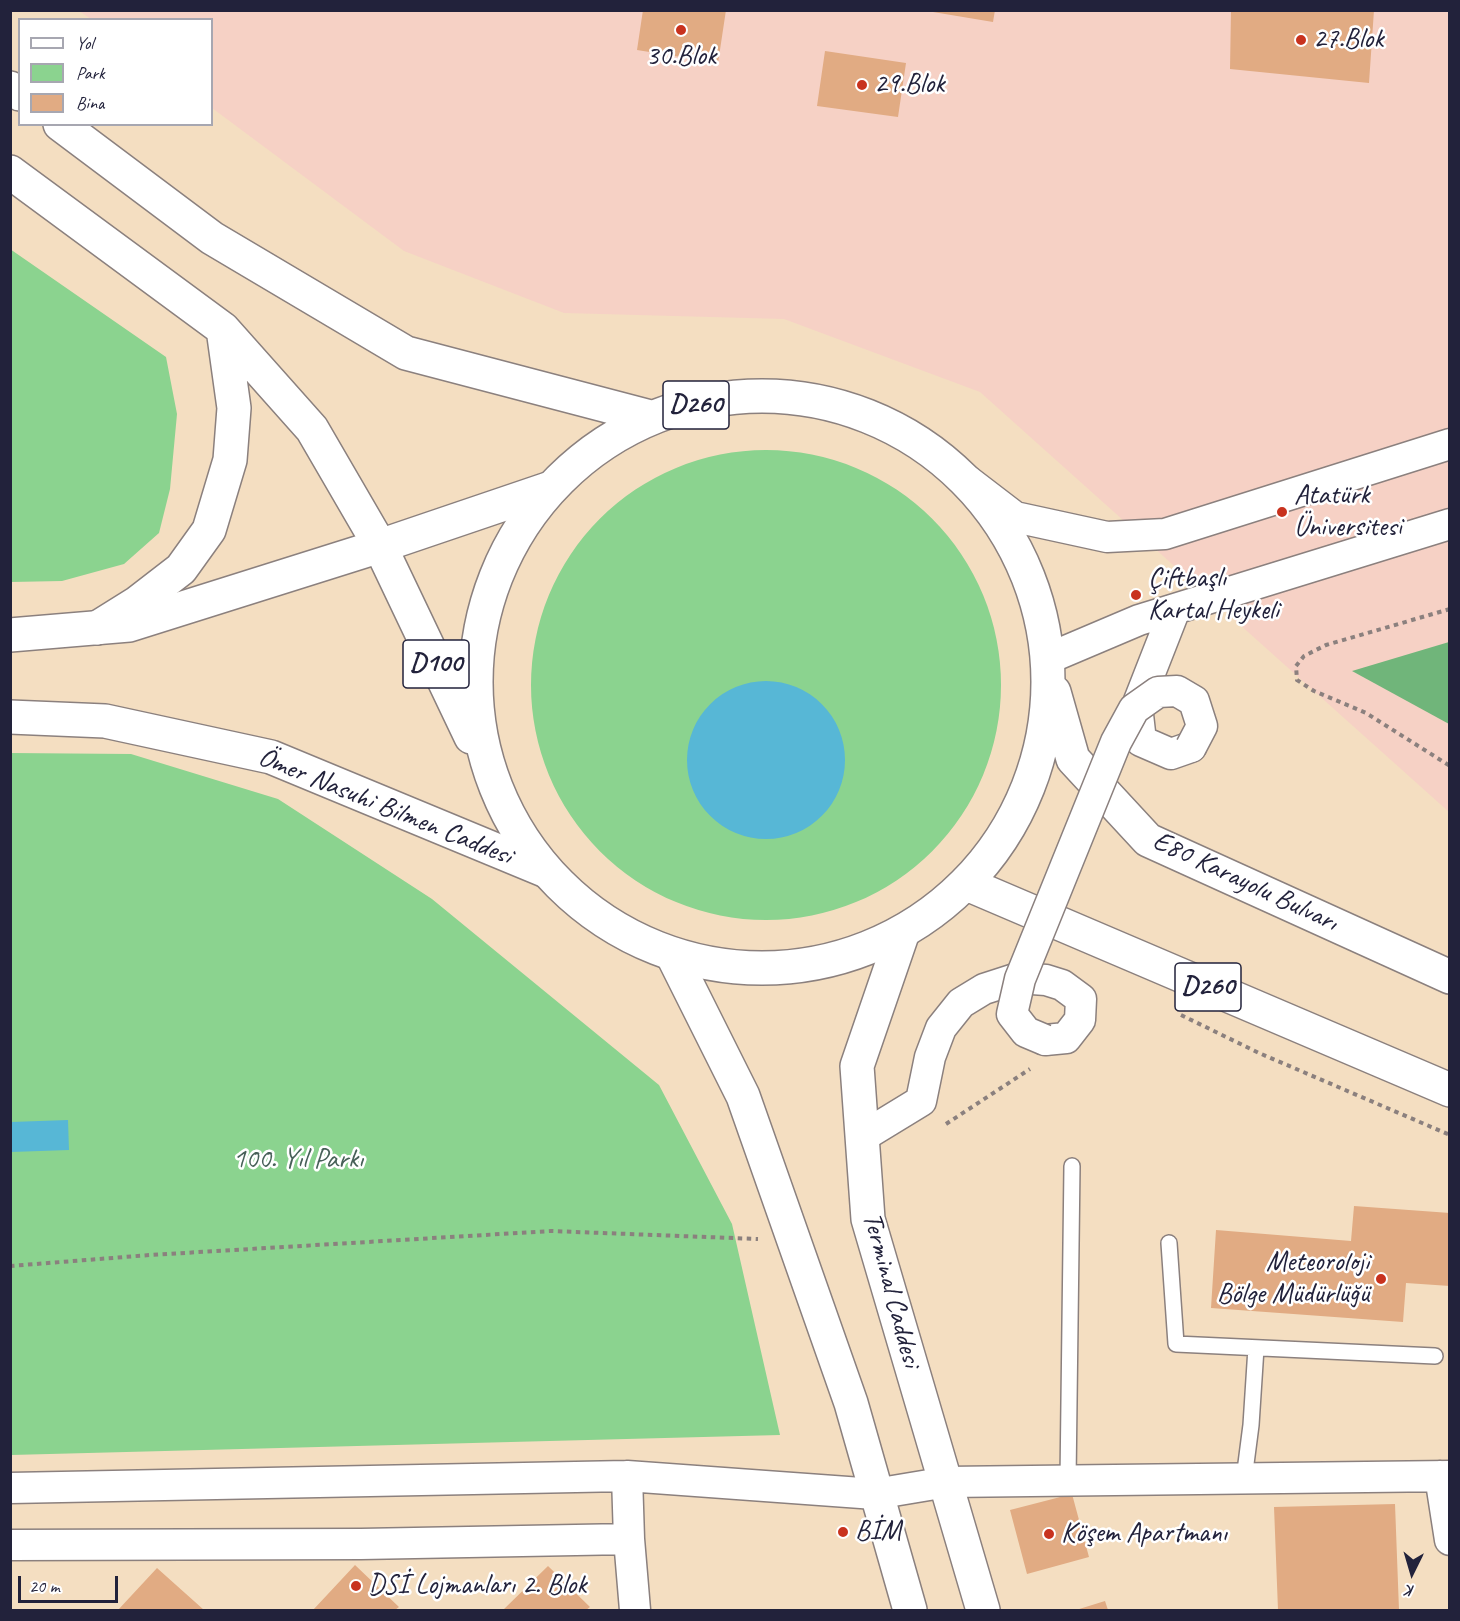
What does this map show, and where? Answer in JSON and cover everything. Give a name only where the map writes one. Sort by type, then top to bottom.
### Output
[{"type":"main road","name":"D260","points":[[63,126],[212,238],[406,353],[650,417]]},
{"type":"main road","points":[[10,172],[223,329],[312,429],[381,546]]},
{"type":"main road","points":[[97,628],[137,603],[181,569],[208,530],[231,460],[234,408],[223,329]]},
{"type":"main road","name":"D260","points":[[733,396],[819,400],[899,429],[968,481],[1013,540],[1041,608],[1049,670],[1041,755],[1012,824],[967,884],[903,932],[828,961],[750,968],[672,954],[603,921],[544,870],[514,828],[491,781],[474,705],[479,627],[504,553],[548,489],[595,447],[650,417],[733,396]]},
{"type":"main road","points":[[10,635],[129,625],[381,546],[548,489]]},
{"type":"main road","name":"D100","points":[[381,546],[491,781]]},
{"type":"main road","name":"E80 Karayolu Bulvarı","points":[[1049,670],[1073,759],[1148,840],[1449,977]]},
{"type":"main road","name":"Ömer Nasuhi Bilmen Caddesi","points":[[10,717],[105,721],[271,757],[544,870]]},
{"type":"main road","name":"D260","points":[[967,884],[1449,1090]]},
{"type":"main road","name":"Terminal Caddesi","points":[[903,932],[857,1066],[868,1219],[983,1611]]},
{"type":"main road","points":[[672,954],[743,1096],[851,1402],[875,1494],[910,1611]]},
{"type":"street","points":[[968,481],[1015,517],[1107,537],[1165,534],[1449,444]]},
{"type":"street","points":[[1049,670],[1139,620],[1449,524]]},
{"type":"street","points":[[862,1137],[921,1101],[930,1058],[941,1028],[961,1003],[984,989],[1018,978],[1046,980],[1062,985],[1081,999],[1080,1020],[1066,1038],[1040,1053],[1012,1014],[1020,979],[1116,742],[1134,709],[1158,692],[1177,691],[1194,701],[1202,726],[1191,747],[1171,754],[1141,741],[1137,706],[1175,609]]},
{"type":"street","points":[[627,1476],[628,1539],[635,1611]]},
{"type":"street","points":[[10,1488],[627,1476],[875,1494],[947,1482],[1445,1476],[1449,1540]]},
{"type":"street","points":[[10,1545],[349,1544],[628,1539]]},
{"type":"lane","points":[[1068,1480],[1072,1166]]},
{"type":"lane","points":[[1169,1243],[1176,1344],[1436,1356]]},
{"type":"lane","points":[[1244,1479],[1251,1425],[1256,1348]]},
{"type":"path","points":[[1449,609],[1326,645],[1304,656],[1296,666],[1297,680],[1314,691],[1366,713],[1449,766]]},
{"type":"path","points":[[1174,1011],[1258,1053],[1449,1135]]},
{"type":"path","points":[[921,1101],[937,1129],[1040,1053]]},
{"type":"path","points":[[10,1266],[150,1255],[550,1231],[794,1241]]},
{"type":"shaded area","name":"Atatürk Üniversitesi","points":[[79,11],[1449,11],[1449,812],[980,392],[784,319],[564,313],[404,251],[213,109],[213,18],[90,18]]},
{"type":"green space","points":[[10,249],[166,357],[177,414],[170,489],[159,533],[124,564],[62,581],[11,582]]},
{"type":"green space","points":[[766,450],[812,454],[856,468],[897,489],[932,519],[962,554],[983,595],[997,639],[1001,685],[997,731],[983,775],[962,816],[932,851],[897,881],[856,902],[812,916],[766,920],[720,916],[676,902],[635,881],[600,851],[570,816],[549,775],[535,731],[531,685],[535,639],[549,595],[570,554],[600,519],[635,489],[676,468],[720,454]]},
{"type":"green space","points":[[1449,642],[1449,724],[1352,671]]},
{"type":"green space","name":"100. Yıl Parkı","points":[[10,753],[131,754],[278,799],[432,899],[659,1085],[732,1224],[780,1435],[11,1455]]},
{"type":"water","points":[[766,681],[796,687],[810,694],[822,704],[832,716],[839,730],[845,760],[839,790],[832,804],[822,816],[810,826],[796,833],[766,839],[736,833],[722,826],[710,816],[700,804],[693,790],[687,760],[693,730],[700,716],[710,704],[722,694],[736,687]]},
{"type":"water","points":[[68,1120],[69,1150],[11,1152],[11,1122]]},
{"type":"building","name":"30.Blok","points":[[643,10],[726,10],[718,63],[637,50]]},
{"type":"building","points":[[921,10],[995,10],[993,22]]},
{"type":"building","name":"27.Blok","points":[[1231,10],[1374,10],[1369,83],[1230,69]]},
{"type":"building","name":"29.Blok","points":[[825,51],[906,63],[898,117],[817,106]]},
{"type":"building","points":[[1354,1206],[1450,1213],[1450,1286],[1406,1283],[1403,1322],[1211,1308],[1216,1230],[1351,1241]]},
{"type":"building","name":"Köşem Apartmanı","points":[[1072,1494],[1089,1557],[1027,1574],[1010,1510]]},
{"type":"building","points":[[1395,1504],[1399,1610],[1278,1610],[1274,1507]]},
{"type":"building","name":"DSİ Lojmanları 2. Blok","points":[[355,1565],[399,1607],[395,1610],[313,1610]]},
{"type":"building","points":[[548,1566],[590,1607],[586,1610],[503,1610]]},
{"type":"building","points":[[157,1568],[204,1610],[118,1610]]},
{"type":"building","points":[[1105,1601],[1108,1610],[1076,1610]]},
{"type":"place","name":"30.Blok","points":[[681,30]]},
{"type":"place","name":"27.Blok","points":[[1301,40]]},
{"type":"place","name":"29.Blok","points":[[862,85]]},
{"type":"place","name":"Atatürk Üniversitesi","points":[[1282,512]]},
{"type":"place","name":"Çiftbaşlı Kartal Heykeli","points":[[1136,595]]},
{"type":"place","name":"Meteoroloji Bölge Müdürlüğü","points":[[1381,1279]]},
{"type":"place","name":"BİM","points":[[843,1532]]},
{"type":"place","name":"Köşem Apartmanı","points":[[1049,1534]]},
{"type":"place","name":"DSİ Lojmanları 2. Blok","points":[[356,1586]]}]
